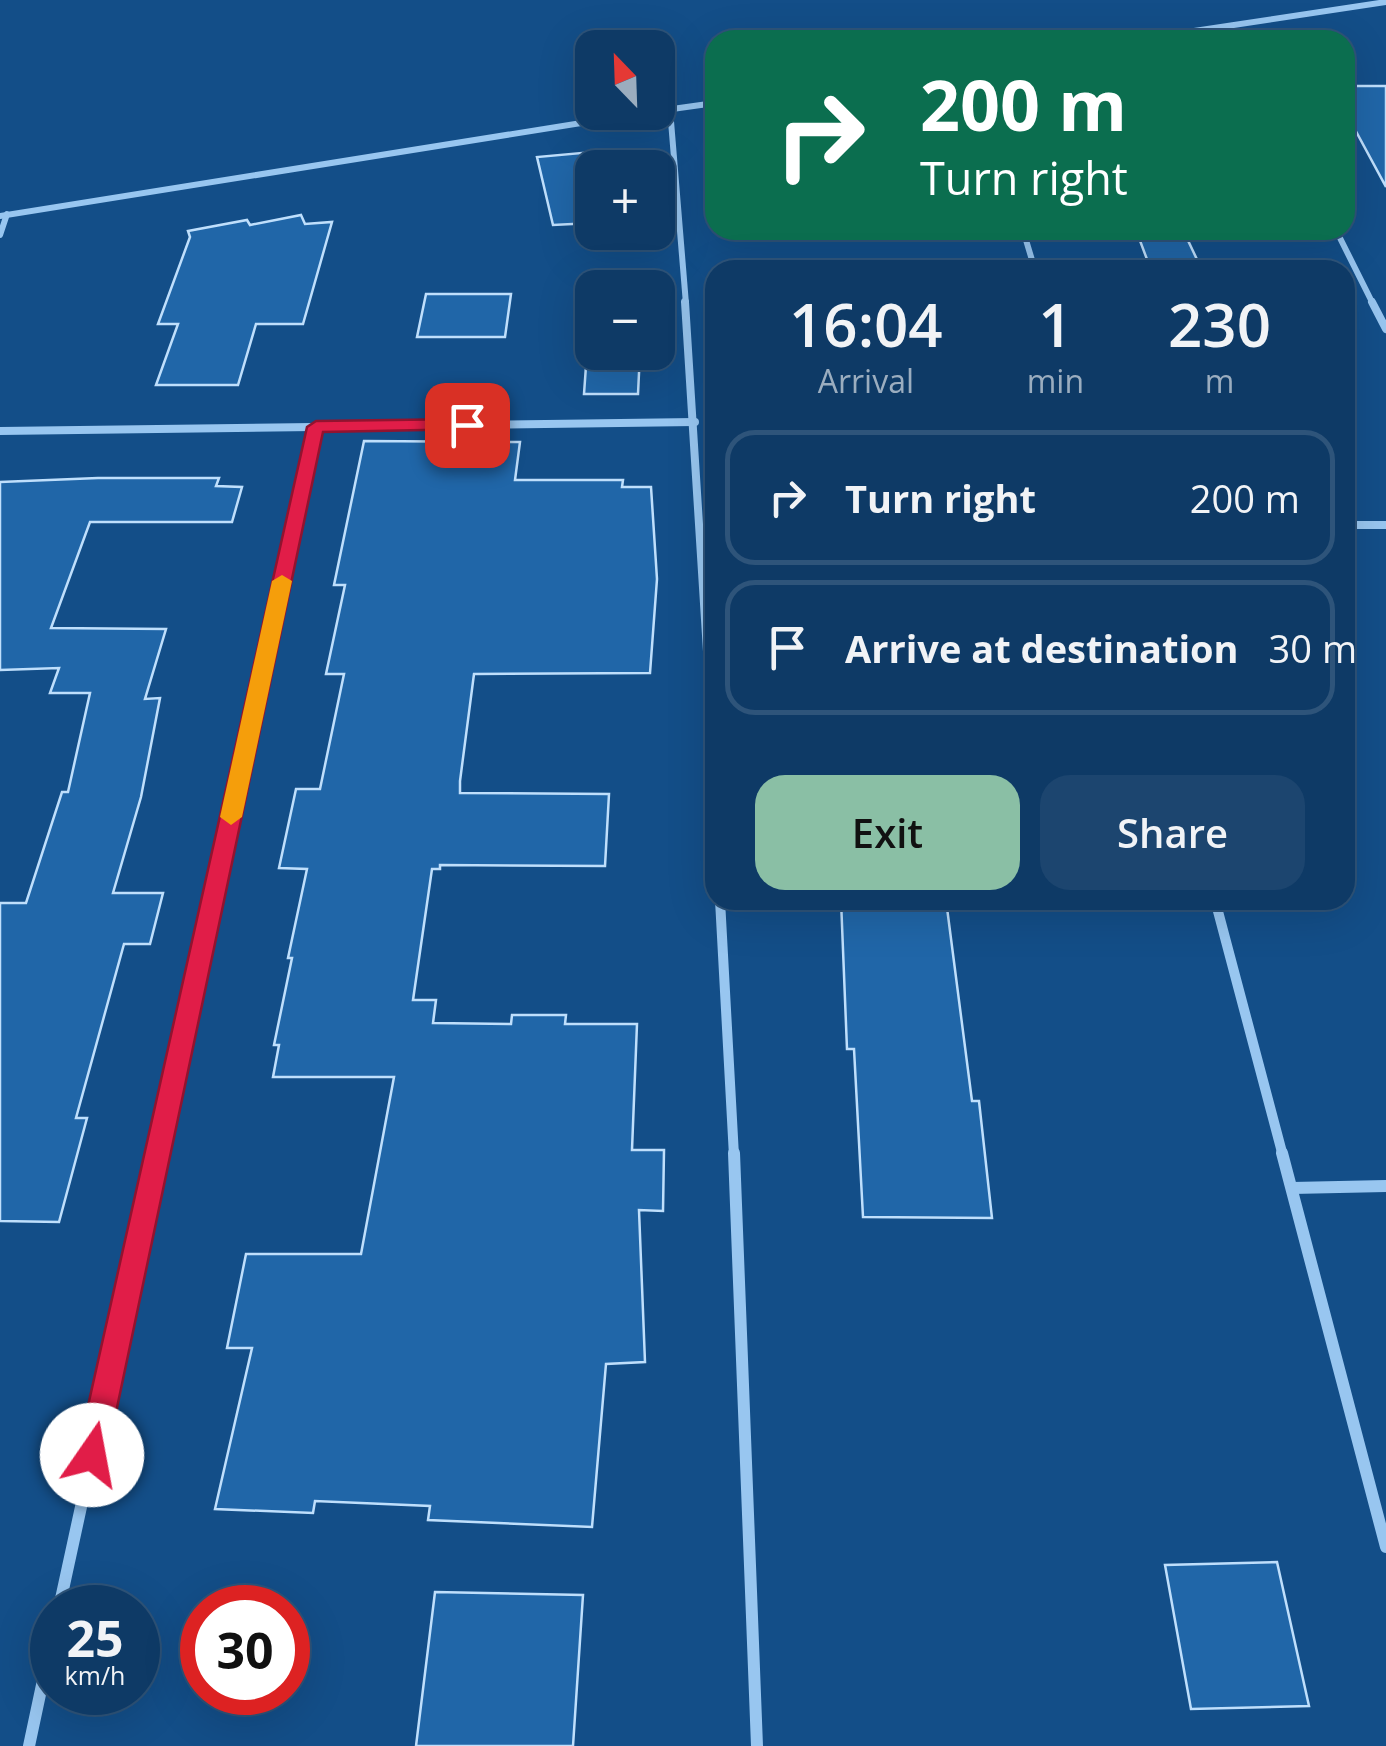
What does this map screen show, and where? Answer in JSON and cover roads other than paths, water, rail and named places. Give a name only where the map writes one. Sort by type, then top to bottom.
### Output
[{"type":"street","points":[[1201,30],[1386,2]]},
{"type":"street","points":[[1234,25],[1236,30]]},
{"type":"street","points":[[675,108],[705,104]]},
{"type":"street","points":[[0,236],[4,215],[575,125]]},
{"type":"street","points":[[672,130],[695,422],[705,612]]},
{"type":"street","points":[[1355,267],[1386,328]]},
{"type":"street","points":[[0,431],[695,422]]},
{"type":"street","points":[[64,1585],[316,427]]},
{"type":"street","points":[[1355,525],[1386,525]]},
{"type":"street","points":[[721,910],[740,1264],[757,1746]]},
{"type":"street","points":[[1218,910],[1386,1547]]},
{"type":"street","points":[[1292,1188],[1386,1186]]},
{"type":"street","points":[[29,1746],[36,1715]]}]
